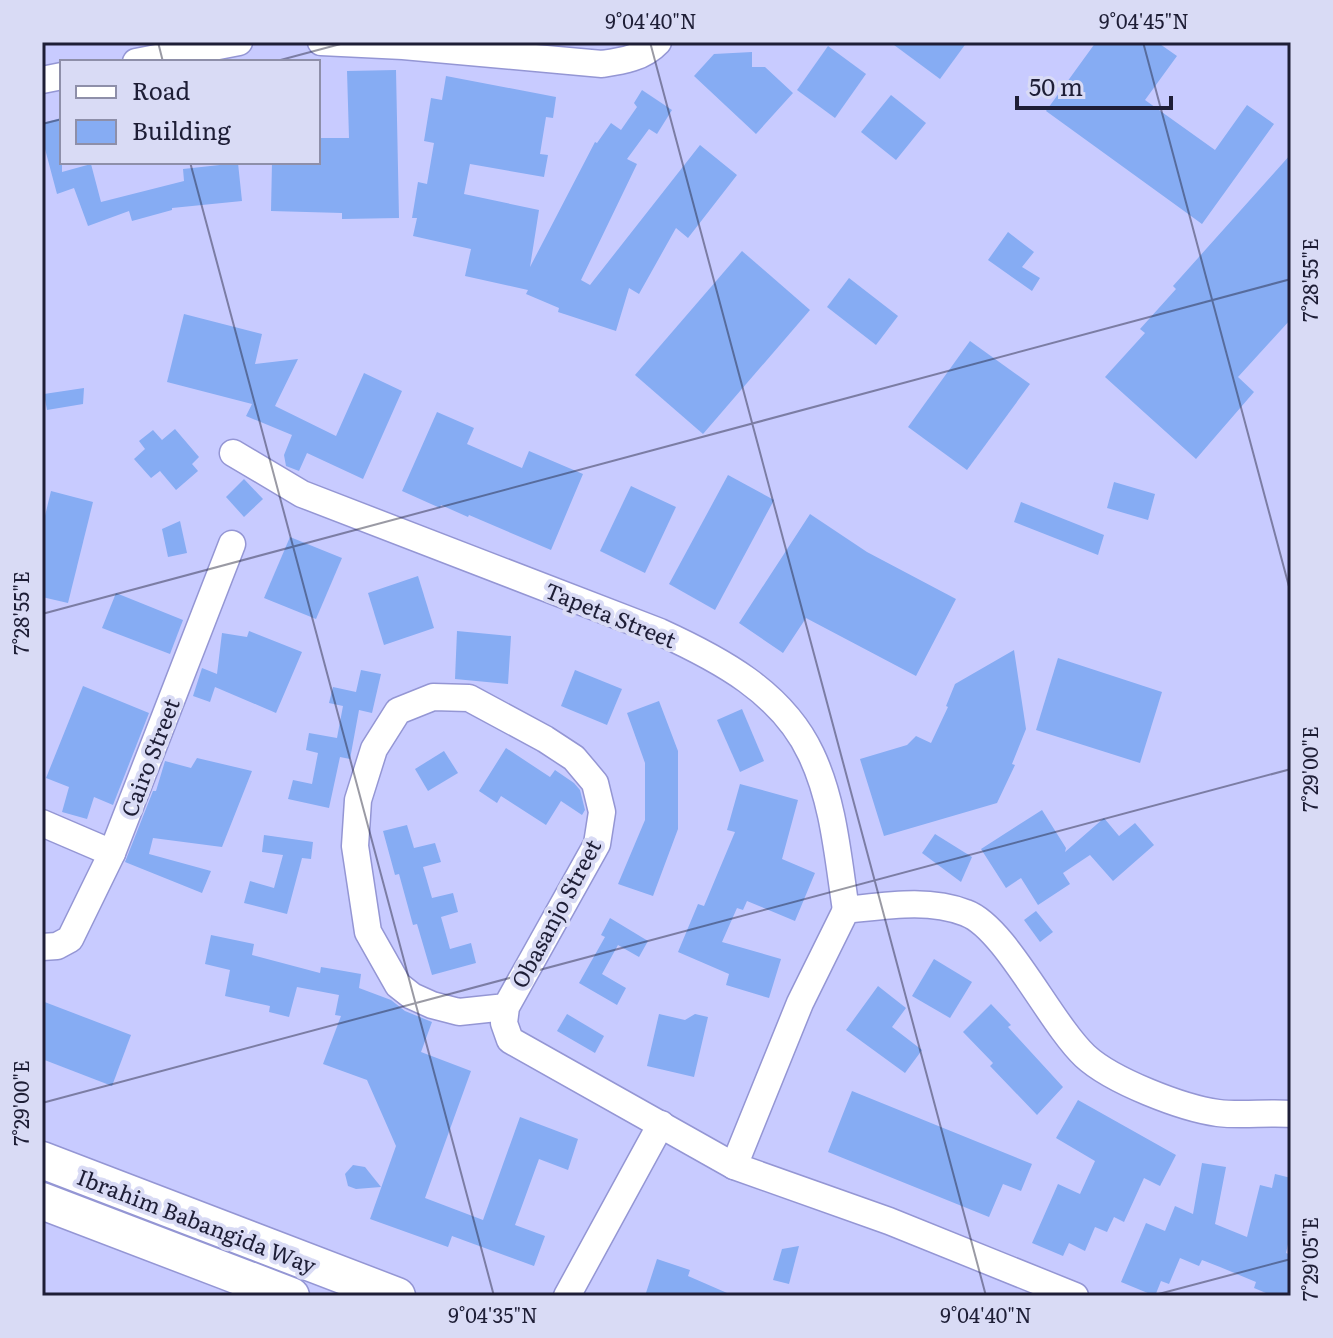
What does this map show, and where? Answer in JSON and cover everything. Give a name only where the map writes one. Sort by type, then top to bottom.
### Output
[{"type":"main road","name":"Ibrahim Babangida Way","points":[[42,1160],[397,1296]]},
{"type":"main road","name":"Ibrahim Babangida Way","points":[[42,1201],[291,1296]]},
{"type":"street","points":[[146,60],[239,42]]},
{"type":"street","points":[[321,42],[403,46],[602,64],[627,61],[658,42]]},
{"type":"street","name":"Tapeta Street","points":[[233,453],[302,494],[660,632],[714,657],[755,685],[787,718],[811,753],[831,816],[846,910]]},
{"type":"street","name":"Cairo Street","points":[[42,947],[57,946],[70,939],[112,853],[232,544]]},
{"type":"street","name":"Obasanjo Street","points":[[506,1007],[459,1012],[412,996],[398,985],[368,932],[355,846],[358,800],[374,749],[398,711],[433,697],[469,698],[574,758],[595,783],[602,812],[597,844],[506,1007],[504,1023],[510,1040],[734,1166],[889,1221],[1075,1296]]},
{"type":"street","points":[[42,823],[112,853]]},
{"type":"street","points":[[734,1166],[800,1003],[846,910],[897,904],[933,906],[968,913],[998,938],[1056,1023],[1086,1057],[1118,1079],[1154,1094],[1218,1113],[1291,1114]]},
{"type":"street","points":[[567,1296],[661,1124]]},
{"type":"building","points":[[890,42],[967,42],[940,79]]},
{"type":"building","points":[[1096,42],[1157,42],[1177,56],[1145,100],[1215,150],[1247,105],[1274,124],[1202,224],[1046,111]]},
{"type":"building","points":[[828,46],[866,74],[835,118],[797,90]]},
{"type":"building","points":[[752,52],[752,67],[765,67],[793,93],[756,134],[694,76],[714,54]]},
{"type":"building","points":[[396,70],[399,218],[342,219],[342,213],[271,211],[272,164],[320,164],[320,138],[349,138],[347,71]]},
{"type":"building","points":[[446,76],[556,97],[553,118],[546,117],[540,154],[548,155],[544,177],[470,164],[464,194],[539,210],[530,267],[595,142],[611,123],[621,130],[637,107],[634,103],[642,90],[672,110],[657,134],[649,129],[627,159],[637,164],[581,280],[590,285],[700,145],[737,175],[688,238],[676,228],[639,294],[629,288],[616,331],[558,312],[559,308],[526,294],[528,290],[465,276],[471,249],[413,236],[417,218],[412,218],[418,182],[427,184],[434,143],[424,141],[431,98],[442,100]]},
{"type":"building","points":[[891,95],[926,123],[896,160],[861,132]]},
{"type":"building","points":[[60,118],[62,172],[91,164],[101,202],[184,181],[183,169],[229,164],[238,164],[242,201],[172,208],[132,221],[129,211],[88,226],[74,188],[57,194],[45,149],[42,150],[42,123]]},
{"type":"building","points":[[1291,154],[1291,319],[1238,377],[1254,392],[1196,459],[1105,377],[1145,333],[1140,329],[1176,289],[1173,286]]},
{"type":"building","points":[[1008,232],[1034,252],[1022,267],[1040,278],[1032,291],[988,260]]},
{"type":"building","points":[[742,251],[810,310],[703,434],[635,375]]},
{"type":"building","points":[[849,278],[898,316],[876,345],[827,307]]},
{"type":"building","points":[[184,314],[262,334],[255,364],[298,359],[275,406],[336,436],[364,373],[402,391],[363,479],[307,453],[299,471],[286,466],[284,455],[292,435],[246,416],[252,404],[167,382]]},
{"type":"building","points":[[970,341],[1030,384],[967,470],[908,427]]},
{"type":"building","points":[[84,388],[83,404],[47,410],[44,394]]},
{"type":"building","points":[[437,412],[474,428],[467,444],[522,468],[529,451],[583,474],[551,550],[402,491]]},
{"type":"building","points":[[175,429],[199,457],[192,464],[198,471],[176,490],[160,471],[151,478],[134,459],[145,449],[139,441],[153,430],[162,440]]},
{"type":"building","points":[[728,475],[774,500],[715,610],[669,584]]},
{"type":"building","points":[[244,479],[263,499],[244,517],[226,497]]},
{"type":"building","points":[[1114,482],[1155,494],[1148,520],[1107,508]]},
{"type":"building","points":[[631,486],[676,507],[645,573],[600,551]]},
{"type":"building","points":[[51,491],[93,502],[68,603],[42,597],[42,528]]},
{"type":"building","points":[[1021,502],[1104,535],[1098,555],[1014,522]]},
{"type":"building","points":[[810,514],[867,552],[956,599],[916,676],[806,618],[783,653],[739,623]]},
{"type":"building","points":[[180,521],[187,553],[168,557],[162,529]]},
{"type":"building","points":[[290,537],[342,558],[316,619],[264,598]]},
{"type":"building","points":[[418,576],[434,628],[384,645],[368,593]]},
{"type":"building","points":[[116,593],[183,620],[170,654],[102,628]]},
{"type":"building","points":[[249,631],[302,652],[276,713],[215,687],[210,702],[193,696],[202,668],[217,674],[222,633],[247,637]]},
{"type":"building","points":[[457,631],[511,636],[508,684],[455,679]]},
{"type":"building","points":[[1014,650],[1026,729],[1012,764],[1015,765],[997,803],[884,836],[860,759],[907,745],[916,736],[931,743],[955,684]]},
{"type":"building","points":[[1058,658],[1162,692],[1140,763],[1036,730]]},
{"type":"building","points":[[361,670],[381,674],[372,713],[359,710],[350,759],[340,757],[329,808],[288,799],[293,780],[312,784],[318,753],[306,750],[309,733],[337,738],[343,706],[329,703],[333,687],[356,692]]},
{"type":"building","points":[[575,670],[622,689],[607,725],[561,706]]},
{"type":"building","points":[[83,686],[149,713],[113,805],[94,797],[87,819],[62,812],[69,787],[46,778]]},
{"type":"building","points":[[659,701],[678,751],[678,829],[653,896],[618,884],[645,820],[645,763],[627,713]]},
{"type":"building","points":[[742,709],[764,761],[740,772],[717,720]]},
{"type":"building","points":[[506,748],[550,777],[555,770],[574,783],[580,790],[585,810],[582,815],[561,801],[546,825],[501,796],[497,803],[479,791]]},
{"type":"building","points":[[444,751],[458,773],[428,791],[415,769]]},
{"type":"building","points":[[197,758],[252,771],[222,847],[153,838],[149,854],[211,871],[202,893],[125,862],[153,791],[156,791],[165,761],[191,768]]},
{"type":"building","points":[[740,784],[798,800],[782,859],[815,873],[795,921],[747,901],[743,910],[737,908],[722,942],[781,959],[769,998],[726,985],[729,974],[678,952],[698,904],[704,906],[735,832],[727,830]]},
{"type":"building","points":[[1042,810],[1066,848],[1065,852],[1104,818],[1119,836],[1135,823],[1154,845],[1113,881],[1090,855],[1063,873],[1070,884],[1038,905],[1021,878],[1006,888],[981,849]]},
{"type":"building","points":[[407,825],[414,848],[435,843],[441,862],[423,867],[432,898],[453,893],[458,912],[441,917],[450,949],[471,943],[476,963],[432,975],[417,924],[413,925],[399,874],[395,875],[383,831]]},
{"type":"building","points":[[935,834],[972,857],[961,882],[922,853]]},
{"type":"building","points":[[264,835],[313,842],[311,859],[302,858],[287,914],[244,903],[250,881],[274,888],[283,855],[262,852]]},
{"type":"building","points":[[1036,911],[1053,932],[1040,942],[1024,920]]},
{"type":"building","points":[[610,918],[648,941],[639,957],[618,945],[602,974],[626,988],[617,1005],[579,983],[605,937],[601,935]]},
{"type":"building","points":[[211,935],[254,944],[252,955],[320,973],[321,967],[361,974],[359,988],[391,1000],[405,1011],[432,1022],[421,1052],[471,1071],[425,1198],[483,1220],[520,1117],[578,1139],[568,1170],[539,1159],[515,1225],[545,1236],[534,1266],[452,1236],[448,1247],[370,1219],[396,1146],[367,1080],[323,1064],[341,1016],[335,1015],[339,995],[297,987],[289,1017],[269,1012],[270,1006],[225,996],[230,970],[205,964]]},
{"type":"building","points":[[934,959],[972,982],[950,1018],[912,996]]},
{"type":"building","points":[[878,986],[906,1008],[892,1027],[922,1050],[905,1073],[846,1030]]},
{"type":"building","points":[[42,1001],[131,1035],[112,1086],[42,1059]]},
{"type":"building","points":[[991,1004],[1063,1087],[1037,1115],[990,1066],[993,1063],[963,1032]]},
{"type":"building","points":[[567,1014],[604,1036],[595,1053],[557,1031]]},
{"type":"building","points":[[659,1014],[685,1020],[695,1014],[708,1017],[694,1077],[647,1066]]},
{"type":"building","points":[[852,1091],[1032,1164],[1021,1191],[1003,1184],[989,1217],[828,1152]]},
{"type":"building","points":[[1078,1100],[1176,1155],[1160,1186],[1144,1178],[1124,1222],[1114,1217],[1107,1232],[1095,1227],[1085,1251],[1069,1243],[1063,1256],[1032,1243],[1058,1184],[1080,1194],[1095,1161],[1056,1138]]},
{"type":"building","points":[[1202,1163],[1226,1167],[1215,1224],[1247,1237],[1260,1185],[1272,1188],[1275,1174],[1291,1178],[1291,1231],[1286,1253],[1291,1255],[1291,1296],[1273,1296],[1254,1288],[1256,1282],[1220,1267],[1202,1260],[1199,1266],[1180,1258],[1169,1284],[1161,1281],[1155,1296],[1121,1282],[1146,1223],[1165,1231],[1175,1206],[1193,1214]]},
{"type":"building","points":[[353,1165],[365,1167],[381,1187],[356,1189],[348,1186],[345,1174]]},
{"type":"building","points":[[799,1246],[789,1284],[773,1280],[782,1249]]},
{"type":"building","points":[[657,1259],[690,1270],[688,1276],[734,1296],[645,1296]]}]
